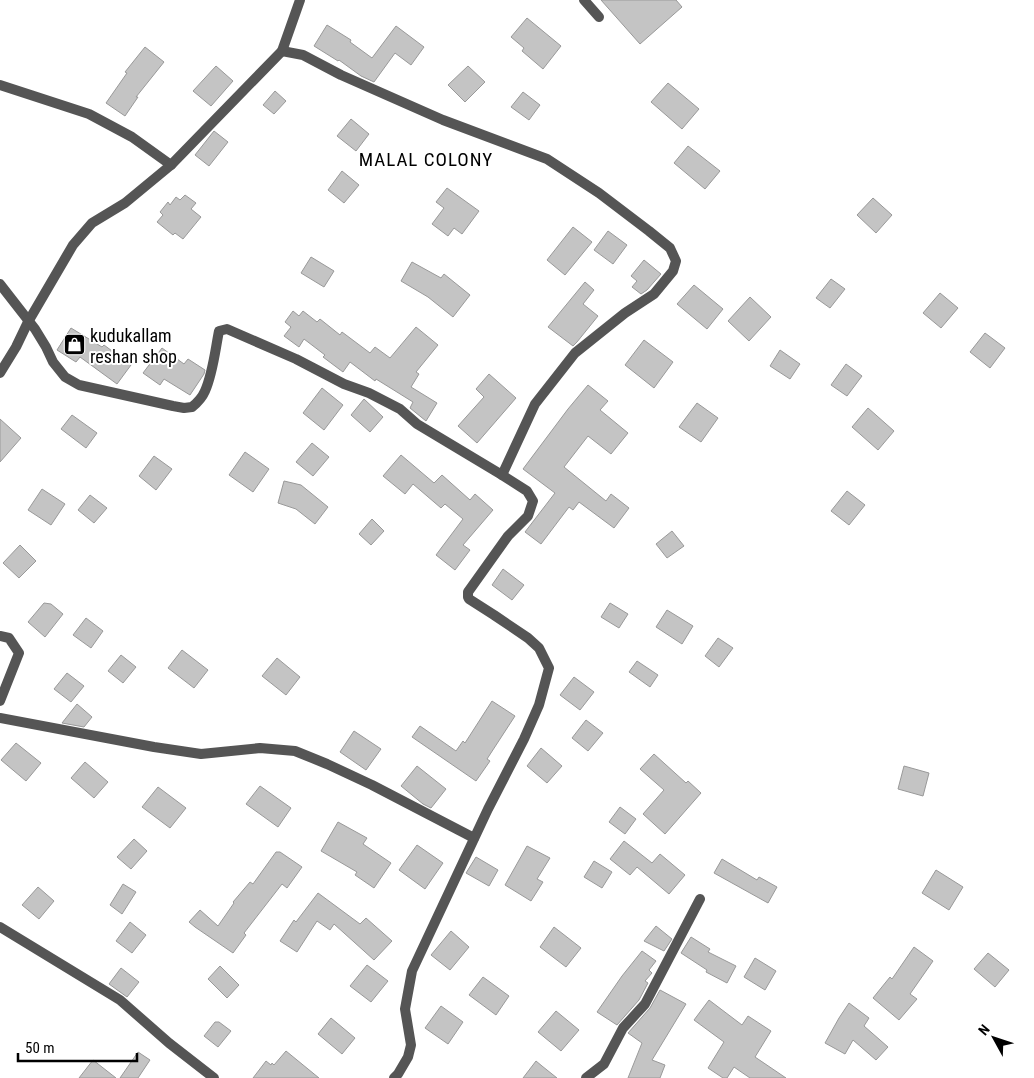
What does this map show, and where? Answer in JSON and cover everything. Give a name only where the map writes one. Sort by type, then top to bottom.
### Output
[{"type":"street","points":[[0,373],[16,348],[28,322],[73,245],[92,223],[125,203],[171,165],[282,51],[300,0]]},
{"type":"street","points":[[584,0],[599,17]]},
{"type":"street","points":[[282,51],[302,55],[341,76],[443,120],[546,159],[599,193],[670,248],[676,261],[673,271],[654,294],[625,313],[575,353],[535,404],[502,475]]},
{"type":"street","points":[[0,85],[89,114],[132,138],[171,165]]},
{"type":"street","points":[[0,284],[35,329],[46,346],[53,362],[65,376],[80,385],[184,408],[192,407],[204,393],[210,377],[219,331],[227,329],[344,384],[370,393],[400,409],[417,424],[527,491],[534,501],[528,516],[508,536],[468,592],[468,597],[528,638],[539,648],[550,668],[539,705],[524,739],[474,838],[412,971],[405,1009],[411,1045],[408,1056],[394,1078]]},
{"type":"street","points":[[0,636],[9,638],[19,653],[0,701]]},
{"type":"street","points":[[0,718],[154,748],[201,754],[260,748],[296,751],[327,764],[474,838]]},
{"type":"street","points":[[586,1078],[604,1064],[623,1028],[644,1004],[700,899]]},
{"type":"street","points":[[0,927],[120,1000],[169,1043],[214,1078]]},
{"type":"building","points":[[601,0],[676,0],[682,7],[640,44]]},
{"type":"building","points":[[527,18],[561,46],[543,69],[522,51],[524,48],[511,37]]},
{"type":"building","points":[[327,25],[351,40],[350,42],[372,58],[396,26],[424,47],[411,65],[395,53],[374,82],[361,76],[339,60],[314,46]]},
{"type":"building","points":[[145,47],[164,62],[136,97],[138,97],[125,116],[106,103],[127,73],[125,72]]},
{"type":"building","points":[[216,66],[233,81],[211,106],[193,91]]},
{"type":"building","points":[[468,66],[485,82],[465,102],[448,85]]},
{"type":"building","points":[[668,83],[699,109],[682,129],[651,102]]},
{"type":"building","points":[[275,91],[286,101],[274,114],[263,105]]},
{"type":"building","points":[[523,92],[540,105],[529,120],[511,107]]},
{"type":"building","points":[[351,119],[369,134],[356,151],[337,136]]},
{"type":"building","points":[[214,131],[228,142],[209,166],[195,155]]},
{"type":"building","points":[[688,146],[720,171],[705,189],[674,163]]},
{"type":"building","points":[[342,171],[359,185],[344,203],[328,190]]},
{"type":"building","points":[[447,188],[479,211],[462,234],[454,228],[448,236],[432,224],[444,208],[436,202]]},
{"type":"building","points":[[185,195],[196,203],[191,209],[201,217],[183,239],[175,233],[173,235],[157,222],[163,215],[160,212],[168,202],[170,205],[176,197],[180,200]]},
{"type":"building","points":[[873,198],[892,215],[876,233],[857,215]]},
{"type":"building","points":[[573,227],[592,242],[565,275],[547,260]]},
{"type":"building","points":[[608,231],[627,245],[613,264],[594,250]]},
{"type":"building","points":[[311,257],[334,271],[324,287],[301,273]]},
{"type":"building","points":[[644,260],[661,274],[641,294],[632,287],[637,281],[631,276]]},
{"type":"building","points":[[412,262],[441,278],[444,274],[470,295],[453,317],[428,297],[401,281]]},
{"type":"building","points":[[831,279],[845,289],[830,308],[816,298]]},
{"type":"building","points":[[585,282],[594,290],[583,304],[598,316],[573,346],[548,327]]},
{"type":"building","points":[[694,285],[723,309],[707,329],[677,304]]},
{"type":"building","points":[[940,293],[958,308],[941,328],[923,313]]},
{"type":"building","points":[[750,297],[771,317],[749,341],[728,321]]},
{"type":"building","points":[[293,311],[299,316],[303,311],[317,322],[320,319],[340,335],[342,332],[370,353],[375,347],[390,358],[416,327],[438,345],[416,372],[419,374],[411,387],[437,403],[426,421],[410,408],[413,402],[376,379],[375,381],[350,362],[343,372],[304,339],[299,347],[284,336],[291,327],[285,322]]},
{"type":"building","points":[[71,328],[102,347],[104,345],[131,365],[117,384],[80,357],[76,362],[57,350]]},
{"type":"building","points":[[985,333],[1005,348],[990,368],[970,352]]},
{"type":"building","points":[[644,340],[673,362],[654,388],[625,365]]},
{"type":"building","points":[[162,348],[184,364],[188,359],[205,370],[190,395],[164,379],[160,385],[143,373]]},
{"type":"building","points":[[780,350],[800,364],[790,379],[770,366]]},
{"type":"building","points":[[846,364],[862,376],[847,396],[831,385]]},
{"type":"building","points":[[489,374],[516,398],[477,443],[458,426],[484,397],[476,389]]},
{"type":"building","points":[[588,385],[608,401],[600,410],[628,433],[611,454],[588,436],[564,467],[606,501],[611,494],[629,508],[614,528],[579,502],[573,510],[569,507],[541,544],[525,532],[555,493],[523,469]]},
{"type":"building","points":[[322,388],[343,405],[324,430],[303,413]]},
{"type":"building","points":[[364,399],[383,417],[370,432],[351,415]]},
{"type":"building","points":[[697,403],[718,418],[701,442],[679,427]]},
{"type":"building","points":[[868,408],[894,431],[878,450],[852,427]]},
{"type":"building","points":[[72,415],[97,433],[86,448],[61,429]]},
{"type":"building","points":[[0,419],[21,438],[0,462]]},
{"type":"building","points":[[312,443],[329,457],[313,476],[296,462]]},
{"type":"building","points":[[245,452],[269,469],[253,492],[229,475]]},
{"type":"building","points":[[401,455],[434,483],[442,475],[470,500],[475,494],[493,510],[463,545],[470,550],[455,570],[436,555],[463,519],[445,504],[441,508],[413,484],[405,494],[383,476]]},
{"type":"building","points":[[154,456],[172,469],[156,490],[139,476]]},
{"type":"building","points":[[284,481],[301,485],[328,507],[315,524],[296,509],[278,503]]},
{"type":"building","points":[[42,489],[65,504],[51,525],[28,510]]},
{"type":"building","points":[[847,491],[865,505],[849,525],[831,511]]},
{"type":"building","points":[[90,495],[107,508],[94,523],[78,510]]},
{"type":"building","points":[[372,519],[384,531],[371,545],[359,534]]},
{"type":"building","points":[[672,531],[684,546],[667,558],[656,544]]},
{"type":"building","points":[[20,545],[36,561],[19,578],[3,563]]},
{"type":"building","points":[[503,569],[524,585],[512,600],[492,585]]},
{"type":"building","points":[[44,603],[51,604],[63,614],[45,637],[28,622]]},
{"type":"building","points":[[610,603],[628,614],[619,628],[601,617]]},
{"type":"building","points":[[667,610],[693,626],[682,644],[656,627]]},
{"type":"building","points":[[86,618],[103,631],[91,648],[73,635]]},
{"type":"building","points":[[718,638],[733,648],[719,667],[705,656]]},
{"type":"building","points":[[182,650],[208,670],[194,688],[168,668]]},
{"type":"building","points":[[121,655],[136,667],[123,683],[108,671]]},
{"type":"building","points":[[277,658],[300,677],[286,695],[262,676]]},
{"type":"building","points":[[637,661],[658,675],[650,687],[629,672]]},
{"type":"building","points":[[67,673],[84,686],[71,702],[54,689]]},
{"type":"building","points":[[574,677],[594,692],[580,710],[560,695]]},
{"type":"building","points":[[492,701],[515,716],[487,759],[490,761],[476,781],[412,737],[420,726],[456,751],[463,741],[465,743]]},
{"type":"building","points":[[77,704],[92,717],[84,727],[62,723]]},
{"type":"building","points":[[586,720],[603,733],[588,751],[572,738]]},
{"type":"building","points":[[354,731],[381,749],[366,770],[340,752]]},
{"type":"building","points":[[16,743],[41,763],[26,781],[1,760]]},
{"type":"building","points":[[541,748],[562,766],[547,783],[527,766]]},
{"type":"building","points":[[654,754],[686,783],[688,781],[701,793],[665,834],[643,814],[664,790],[640,769]]},
{"type":"building","points":[[85,762],[108,782],[94,798],[71,778]]},
{"type":"building","points":[[417,766],[446,789],[431,808],[423,804],[401,786]]},
{"type":"building","points":[[904,766],[929,773],[923,796],[898,789]]},
{"type":"building","points":[[260,786],[291,808],[278,827],[246,804]]},
{"type":"building","points":[[158,787],[186,808],[170,828],[142,807]]},
{"type":"building","points":[[620,807],[636,819],[625,834],[609,822]]},
{"type":"building","points":[[338,822],[367,838],[363,844],[391,863],[374,888],[355,875],[357,872],[321,851]]},
{"type":"building","points":[[134,839],[147,851],[131,869],[117,857]]},
{"type":"building","points":[[624,841],[652,863],[660,854],[685,875],[669,894],[637,867],[630,875],[610,859]]},
{"type":"building","points":[[417,845],[443,863],[425,889],[399,870]]},
{"type":"building","points":[[527,846],[550,858],[537,879],[543,882],[531,901],[505,885]]},
{"type":"building","points":[[276,852],[280,852],[302,867],[287,888],[282,884],[244,933],[246,935],[233,953],[189,922],[200,910],[218,926],[233,902],[250,882],[253,884]]},
{"type":"building","points":[[476,857],[498,870],[489,886],[466,873]]},
{"type":"building","points":[[722,859],[757,880],[759,877],[777,887],[768,903],[714,873]]},
{"type":"building","points":[[594,861],[612,872],[602,888],[584,877]]},
{"type":"building","points":[[936,870],[963,887],[949,910],[922,893]]},
{"type":"building","points":[[123,884],[136,892],[122,914],[110,905]]},
{"type":"building","points":[[38,887],[54,901],[39,919],[22,905]]},
{"type":"building","points":[[318,893],[360,924],[366,918],[392,941],[374,960],[334,924],[330,930],[317,921],[297,952],[280,941],[294,920],[296,922]]},
{"type":"building","points":[[130,922],[146,935],[132,953],[116,941]]},
{"type":"building","points":[[656,926],[672,939],[664,951],[644,941]]},
{"type":"building","points":[[554,927],[581,948],[566,967],[540,947]]},
{"type":"building","points":[[451,931],[469,947],[450,970],[431,955]]},
{"type":"building","points":[[691,937],[710,949],[708,952],[736,966],[727,983],[706,972],[707,970],[681,953]]},
{"type":"building","points":[[914,947],[933,961],[910,994],[917,999],[899,1020],[873,998],[890,977],[892,979]]},
{"type":"building","points":[[642,951],[656,961],[649,970],[652,973],[645,981],[648,983],[639,1000],[617,1025],[597,1012]]},
{"type":"building","points":[[988,953],[1009,970],[995,987],[974,969]]},
{"type":"building","points":[[755,958],[776,971],[765,990],[744,977]]},
{"type":"building","points":[[367,965],[388,981],[371,1002],[350,986]]},
{"type":"building","points":[[220,966],[239,985],[227,998],[208,979]]},
{"type":"building","points":[[121,968],[139,982],[127,997],[109,984]]},
{"type":"building","points":[[483,977],[509,996],[496,1015],[469,995]]},
{"type":"building","points":[[660,990],[686,1004],[652,1060],[665,1065],[660,1078],[628,1078],[642,1043],[628,1033],[650,1008]]},
{"type":"building","points":[[709,1000],[742,1025],[748,1016],[771,1031],[755,1057],[786,1078],[750,1078],[734,1067],[727,1078],[723,1078],[708,1068],[724,1042],[694,1020]]},
{"type":"building","points":[[849,1003],[869,1018],[864,1026],[888,1047],[876,1060],[853,1040],[845,1054],[825,1043]]},
{"type":"building","points":[[441,1006],[463,1022],[448,1044],[425,1028]]},
{"type":"building","points":[[556,1011],[579,1030],[561,1051],[538,1032]]},
{"type":"building","points":[[331,1018],[355,1038],[342,1054],[318,1034]]},
{"type":"building","points":[[215,1022],[219,1022],[231,1031],[218,1047],[204,1036]]},
{"type":"building","points":[[286,1051],[319,1078],[253,1078],[266,1061],[274,1065]]},
{"type":"building","points":[[138,1052],[150,1060],[138,1078],[120,1078]]},
{"type":"building","points":[[93,1060],[116,1078],[79,1078]]},
{"type":"building","points":[[536,1061],[542,1066],[557,1078],[523,1078]]},
{"type":"place","name":"kudukallam reshan shop","points":[[74,345]]},
{"type":"district","name":"MALAL COLONY","points":[[426,159]]}]
